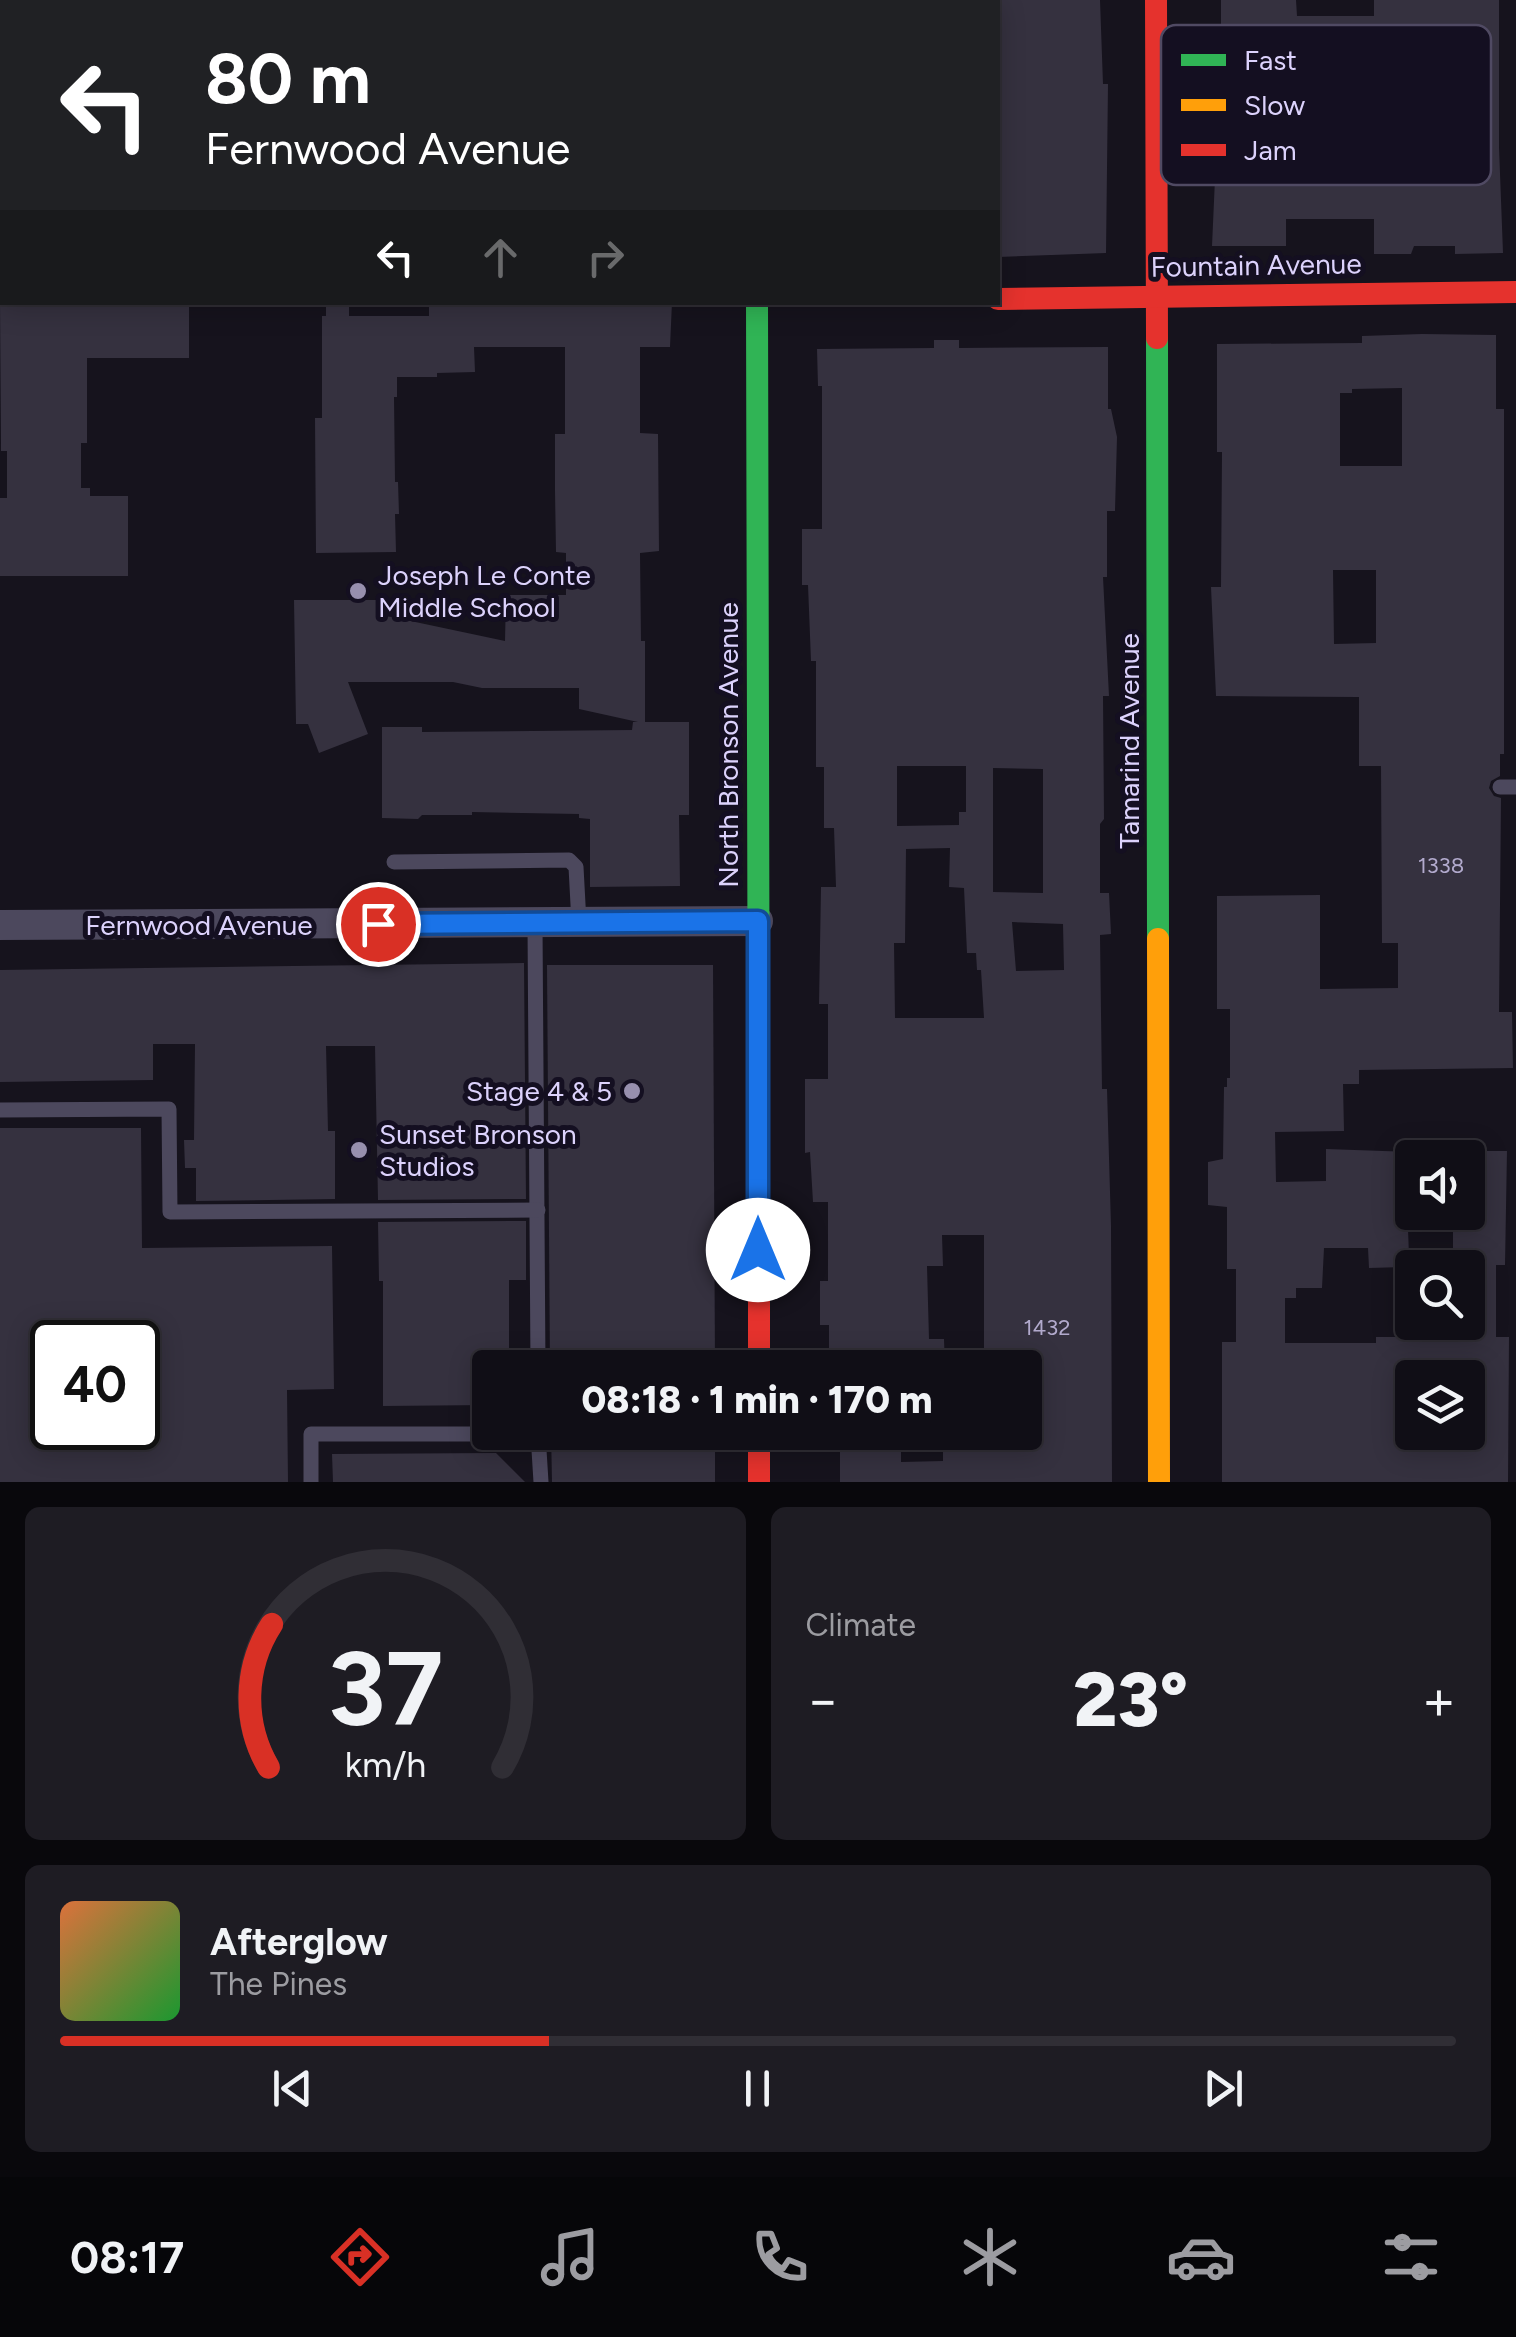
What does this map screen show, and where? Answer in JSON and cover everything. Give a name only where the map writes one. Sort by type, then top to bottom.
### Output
[{"type":"street","name":"Tamarind Avenue","points":[[1156,0],[1160,1482]]},
{"type":"street","name":"Fountain Avenue","points":[[1000,298],[1516,292]]},
{"type":"street","name":"North Bronson Avenue","points":[[757,305],[759,1350]]},
{"type":"street","name":"Fernwood Avenue","points":[[0,926],[758,921]]},
{"type":"street","points":[[759,1450],[759,1482]]},
{"type":"lane","points":[[394,862],[569,860],[576,866],[579,923]]},
{"type":"lane","points":[[536,924],[538,1350]]},
{"type":"lane","points":[[0,1110],[169,1110],[170,1212],[538,1210]]},
{"type":"lane","points":[[310,1482],[311,1434],[472,1433]]},
{"type":"lane","points":[[539,1450],[541,1482]]},
{"type":"building","points":[[1000,0],[1100,0],[1103,84],[1108,84],[1106,253],[1000,257]]},
{"type":"building","points":[[1221,0],[1296,0],[1297,16],[1374,16],[1374,0],[1499,0],[1503,253],[1455,254],[1455,246],[1414,246],[1411,254],[1374,254],[1374,219],[1286,219],[1286,246],[1212,246],[1215,185],[1491,185],[1491,25],[1221,25]]},
{"type":"building","points":[[0,305],[189,305],[189,358],[87,358],[87,443],[81,443],[81,488],[90,488],[90,496],[128,496],[128,576],[0,576],[0,498],[7,498],[7,451],[1,451]]},
{"type":"building","points":[[326,305],[349,305],[349,316],[429,316],[429,305],[672,305],[670,347],[640,347],[640,433],[658,434],[659,551],[640,553],[641,641],[645,641],[645,722],[689,722],[689,815],[679,815],[680,886],[590,887],[590,819],[579,818],[579,814],[472,812],[422,815],[418,819],[382,818],[382,727],[422,727],[422,732],[632,730],[633,722],[638,722],[579,709],[579,688],[348,682],[368,734],[319,753],[308,724],[296,724],[294,600],[387,600],[387,616],[505,641],[506,595],[566,595],[566,553],[556,552],[555,491],[555,434],[565,434],[565,347],[474,347],[475,372],[397,377],[396,552],[316,553],[315,418],[322,418],[322,316],[326,316]]},
{"type":"building","points":[[1496,335],[1496,409],[1504,409],[1504,754],[1500,754],[1500,776],[1491,781],[1489,788],[1501,798],[1499,1012],[1512,1012],[1513,1068],[1359,1070],[1359,1084],[1343,1084],[1344,1131],[1275,1132],[1276,1182],[1326,1181],[1326,1149],[1395,1151],[1395,1230],[1408,1230],[1409,1250],[1395,1250],[1395,1267],[1369,1268],[1368,1248],[1324,1248],[1322,1288],[1296,1288],[1296,1298],[1285,1298],[1285,1343],[1376,1343],[1376,1337],[1485,1340],[1485,1250],[1453,1250],[1453,1230],[1485,1230],[1485,1151],[1507,1151],[1505,1265],[1496,1265],[1496,1337],[1509,1337],[1508,1482],[1222,1482],[1222,1342],[1236,1342],[1236,1269],[1227,1269],[1227,1207],[1208,1205],[1208,1162],[1223,1159],[1224,1087],[1230,1078],[1230,1009],[1217,1009],[1217,896],[1320,895],[1320,989],[1398,988],[1398,943],[1382,943],[1381,766],[1359,766],[1359,697],[1216,696],[1211,587],[1221,587],[1222,452],[1217,452],[1217,344],[1362,343],[1362,336]],"holes":[[[1402,388],[1402,466],[1340,466],[1340,393],[1352,393],[1352,389]],[[1333,570],[1376,570],[1376,643],[1334,644]]]},
{"type":"building","points":[[934,340],[959,340],[959,348],[1108,347],[1108,409],[1117,437],[1115,511],[1107,511],[1107,577],[1103,577],[1109,696],[1103,696],[1100,893],[1109,893],[1111,934],[1100,935],[1102,1089],[1107,1089],[1111,1226],[1112,1482],[840,1482],[840,1450],[901,1450],[901,1462],[943,1461],[943,1450],[1042,1450],[1042,1350],[984,1350],[984,1235],[942,1235],[943,1266],[927,1266],[929,1339],[944,1339],[944,1350],[829,1350],[829,1325],[820,1325],[820,1281],[828,1281],[828,1202],[813,1202],[810,1152],[805,1153],[805,1079],[828,1079],[828,1004],[819,1004],[821,887],[836,887],[834,828],[824,828],[824,767],[816,767],[816,661],[811,661],[808,585],[802,585],[802,529],[822,529],[822,386],[818,386],[817,349],[934,348]],"holes":[[[897,766],[966,766],[966,812],[959,812],[959,825],[897,826]],[[993,768],[1043,769],[1043,893],[993,892]],[[950,848],[949,887],[964,888],[967,953],[976,953],[977,970],[981,970],[984,1018],[895,1018],[894,943],[905,943],[906,849]],[[1012,922],[1063,924],[1064,970],[1016,971]]]},
{"type":"building","points":[[524,963],[526,1199],[378,1200],[375,1046],[326,1046],[328,1131],[335,1131],[335,1199],[196,1201],[196,1168],[185,1168],[184,1140],[194,1140],[195,1044],[153,1044],[153,1080],[0,1082],[0,970]]},
{"type":"building","name":"Stage 4 & 5","points":[[547,965],[713,965],[715,1350],[550,1350]]},
{"type":"building","points":[[0,1128],[141,1128],[142,1248],[332,1246],[334,1389],[287,1390],[288,1482],[0,1482]]},
{"type":"building","points":[[526,1221],[526,1280],[509,1280],[509,1350],[472,1350],[472,1405],[383,1406],[383,1281],[379,1281],[378,1222]]},
{"type":"building","points":[[551,1450],[715,1450],[715,1482],[552,1482]]},
{"type":"building","points":[[496,1453],[525,1482],[333,1482],[332,1454]]},
{"type":"traffic: fast","points":[[757,305],[759,1177]]},
{"type":"traffic: fast","points":[[1157,338],[1158,939]]},
{"type":"traffic: slow","points":[[1158,939],[1159,1482]]},
{"type":"traffic: jam","points":[[1156,0],[1157,338]]},
{"type":"traffic: jam","points":[[1000,299],[1516,292]]},
{"type":"traffic: jam","points":[[759,1177],[759,1350]]},
{"type":"traffic: jam","points":[[759,1450],[759,1482]]},
{"type":"place","name":"Joseph Le Conte Middle School","points":[[358,591]]},
{"type":"place","name":"Stage 4 & 5","points":[[632,1091]]},
{"type":"place","name":"Sunset Bronson Studios","points":[[359,1150]]},
{"type":"route","points":[[378,924],[758,921],[758,1250]]}]
